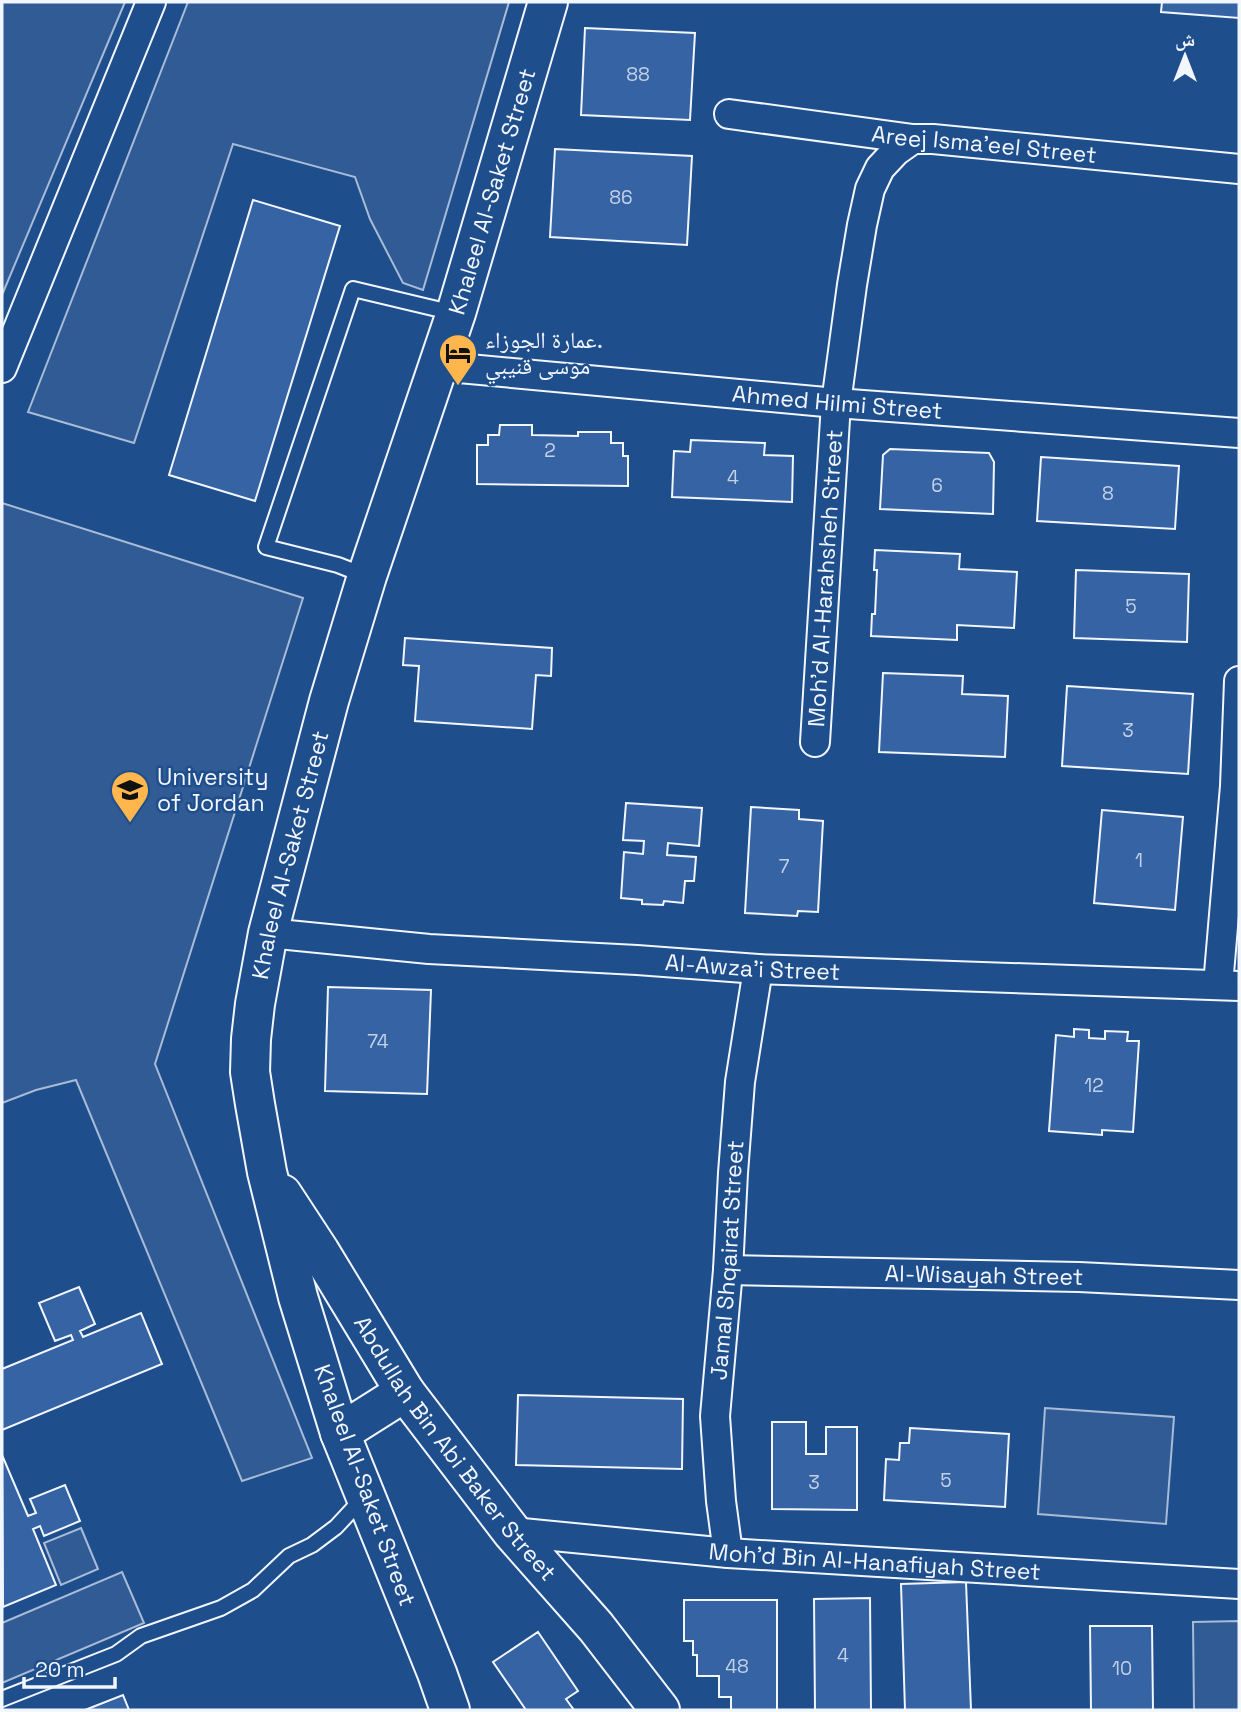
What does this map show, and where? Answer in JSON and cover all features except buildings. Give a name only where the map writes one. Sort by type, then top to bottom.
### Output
[{"type":"street","points":[[2,368],[151,2]]},
{"type":"street","name":"Khaleel Al-Saket Street","points":[[450,1710],[340,1433],[298,1297],[267,1172],[250,1072],[251,1039],[268,933],[329,701],[367,576],[456,313],[548,2]]},
{"type":"street","name":"Areej Isma’eel Street","points":[[729,114],[913,139],[1239,169]]},
{"type":"street","name":"Moh'd Al-Harahsheh Street","points":[[815,743],[836,403],[852,285],[870,189],[880,168],[896,151],[913,139]]},
{"type":"street","name":"Ahmed Hilmi Street","points":[[437,366],[836,403],[1239,433]]},
{"type":"street","points":[[1228,986],[1239,681]]},
{"type":"street","name":"Al-Awza'i Street","points":[[268,933],[429,949],[758,969],[1228,986]]},
{"type":"street","name":"Jamal Shqairat Street","points":[[727,1553],[715,1416],[740,1082],[758,969]]},
{"type":"street","name":"Abdullah Bin Abi Baker Street","points":[[267,1172],[320,1252],[405,1392],[512,1532],[596,1627],[660,1710]]},
{"type":"street","name":"Al-Wisayah Street","points":[[728,1270],[1079,1277],[1239,1285]]},
{"type":"street","points":[[340,1433],[405,1392]]},
{"type":"street","name":"Moh'd Bin Al-Hanafiyah Street","points":[[512,1532],[727,1553],[1239,1584]]},
{"type":"lane","points":[[367,576],[338,565],[266,547],[348,302],[353,289],[456,313]]},
{"type":"lane","points":[[2,1699],[116,1654],[141,1636],[221,1608],[253,1590],[289,1556],[312,1545],[336,1527],[365,1496]]},
{"type":"shaded area","points":[[2,2],[125,2],[2,295]]},
{"type":"shaded area","points":[[188,2],[509,2],[423,290],[403,283],[370,219],[355,177],[233,144],[134,443],[28,412]]},
{"type":"shaded area","points":[[2,503],[303,598],[155,1064],[312,1458],[242,1481],[76,1080],[36,1090],[2,1103]]},
{"type":"shaded area","points":[[1045,1408],[1174,1417],[1166,1524],[1038,1514]]},
{"type":"shaded area","points":[[81,1528],[98,1569],[61,1585],[44,1543]]},
{"type":"shaded area","points":[[122,1572],[144,1623],[2,1683],[2,1623]]},
{"type":"shaded area","points":[[1239,1621],[1239,1710],[1194,1710],[1193,1622]]},
{"type":"place","name":"عمارة الجوزاء. موسى قنيبي","points":[[458,387]]},
{"type":"place","name":"University of Jordan","points":[[130,824]]}]
